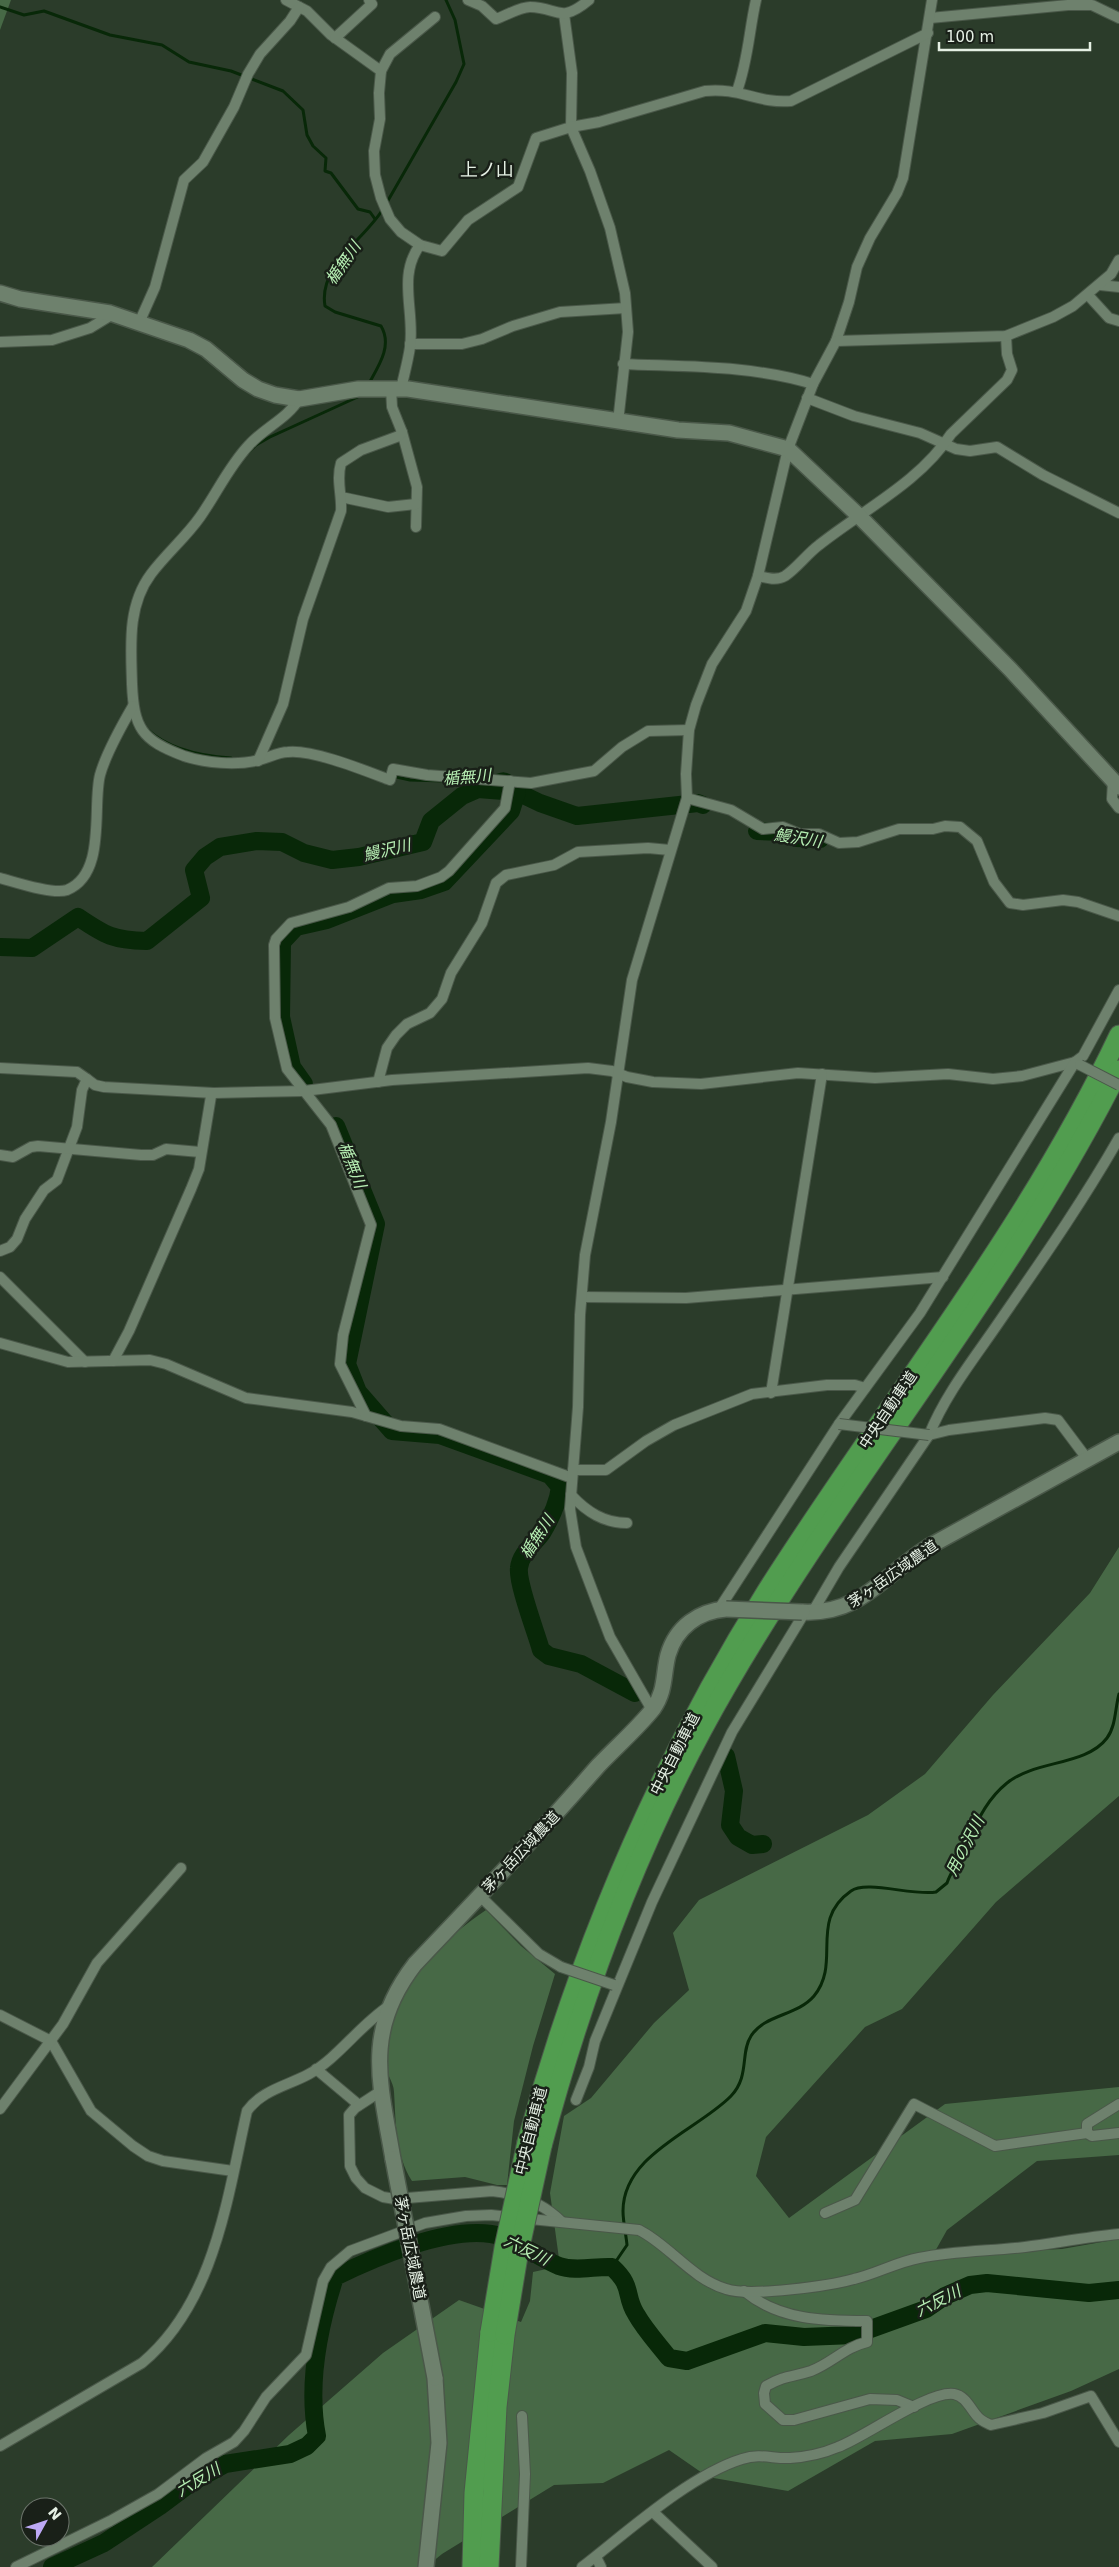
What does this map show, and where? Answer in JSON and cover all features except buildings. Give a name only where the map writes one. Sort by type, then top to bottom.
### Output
[{"type":"highway","name":"中央自動車道","points":[[472,2567],[474,2493],[498,2333],[518,2256],[534,2144],[570,1999],[598,1922],[630,1846],[674,1754],[715,1678],[767,1592],[966,1296],[1051,1162],[1087,1100],[1119,1035]]},
{"type":"highway","name":"中央自動車道","points":[[534,2144],[559,2083],[612,1927],[678,1778],[723,1693],[780,1600],[1031,1226],[1070,1162],[1119,1070]]},
{"type":"highway","name":"中央自動車道","points":[[490,2567],[497,2407],[498,2333]]},
{"type":"street","points":[[286,0],[307,11],[335,38],[381,71]]},
{"type":"street","points":[[335,38],[372,4],[369,0]]},
{"type":"street","points":[[468,0],[482,6],[496,19],[529,7],[564,14],[589,0]]},
{"type":"street","points":[[737,91],[746,66],[749,29],[756,0]]},
{"type":"street","points":[[652,1710],[610,1637],[576,1547],[570,1509],[578,1406],[585,1255],[611,1122],[632,980],[687,798],[689,730],[712,664],[746,611],[758,576],[788,450],[813,384],[836,341],[849,302],[857,267],[870,238],[897,193],[903,178],[928,34],[932,0]]},
{"type":"street","points":[[930,18],[1068,5],[1092,5],[1119,18]]},
{"type":"street","points":[[139,323],[155,287],[184,180],[207,156],[260,54],[290,21],[299,7]]},
{"type":"street","points":[[564,14],[572,73],[571,127],[590,171],[610,228],[625,294],[628,332],[618,422]]},
{"type":"street","points":[[435,17],[390,54],[381,71],[379,93],[380,119],[374,151],[375,175],[381,198],[390,219],[401,232],[420,245],[442,251],[468,220],[518,187],[536,138],[571,127],[599,122],[705,90],[722,89],[737,91],[760,99],[779,102],[791,101],[928,34]]},
{"type":"street","points":[[416,527],[417,487],[414,472],[392,407],[410,344],[407,279],[413,255],[420,245]]},
{"type":"street","points":[[836,341],[1006,336],[1053,317],[1088,295],[1111,274],[1119,260]]},
{"type":"street","points":[[1100,285],[1119,287]]},
{"type":"street","points":[[0,293],[20,299],[113,314],[189,340],[206,349],[258,389],[299,399],[358,390],[396,388],[618,422],[678,430],[729,433],[788,450],[858,515],[1010,669],[1117,782],[1112,799],[1119,808]]},
{"type":"street","points":[[1088,295],[1109,318],[1119,321]]},
{"type":"street","points":[[410,344],[462,344],[560,312],[626,308]]},
{"type":"street","points":[[0,342],[52,340],[90,328],[113,314]]},
{"type":"street","points":[[758,576],[770,579],[784,577],[817,546],[901,486],[944,445],[951,434],[1007,380],[1012,370],[1007,354],[1006,336]]},
{"type":"street","points":[[623,364],[748,369],[788,376],[813,384]]},
{"type":"street","points":[[807,398],[854,416],[920,432],[944,445],[970,450],[997,447],[1043,476],[1119,513]]},
{"type":"street","points":[[299,399],[295,406],[256,436],[200,518],[150,575],[142,588],[133,614],[131,646],[133,706],[142,731],[150,740],[185,756],[232,763],[258,761],[287,752],[298,752],[391,776],[393,769],[427,775],[531,783],[594,771],[622,747],[648,731],[689,730]]},
{"type":"street","points":[[258,761],[283,704],[303,619],[341,511],[341,497],[337,482],[341,463],[361,450],[399,436],[402,432]]},
{"type":"street","points":[[341,497],[388,507],[416,504]]},
{"type":"street","points":[[0,878],[58,892],[78,884],[85,875],[97,829],[100,775],[133,706]]},
{"type":"street","points":[[370,1417],[340,1364],[343,1335],[371,1225],[331,1125],[287,1069],[275,1018],[276,939],[291,923],[349,907],[390,888],[417,886],[450,872],[505,808],[514,781]]},
{"type":"street","points":[[687,798],[731,810],[763,830],[783,827],[800,834],[820,834],[839,843],[858,842],[899,829],[960,827],[977,841],[994,882],[1010,903],[1023,906],[1063,900],[1078,902],[1119,916]]},
{"type":"street","points":[[378,1082],[387,1048],[396,1035],[406,1024],[430,1013],[442,999],[451,973],[482,923],[496,882],[506,875],[554,865],[578,852],[648,848],[670,850]]},
{"type":"street","points":[[723,1609],[839,1424],[920,1313],[1083,1056],[1119,990]]},
{"type":"street","points":[[0,1068],[77,1072],[96,1085],[104,1087],[214,1093],[304,1092],[378,1082],[588,1068],[618,1073],[627,1078],[687,1084],[731,1082],[798,1073],[875,1078],[948,1074],[993,1079],[1022,1076],[1078,1064],[1119,1085]]},
{"type":"street","points":[[771,1393],[822,1074]]},
{"type":"street","points":[[0,1251],[10,1246],[17,1239],[26,1219],[44,1190],[57,1180],[77,1128],[82,1090],[87,1079]]},
{"type":"street","points":[[113,1361],[129,1331],[191,1189],[198,1169],[210,1096],[214,1093]]},
{"type":"street","points":[[576,2100],[616,1986],[652,1902],[732,1732],[806,1613],[929,1435],[936,1418],[962,1375],[1087,1195],[1119,1138]]},
{"type":"street","points":[[0,1155],[13,1157],[31,1147],[38,1146],[141,1155],[153,1155],[166,1150],[200,1152]]},
{"type":"street","points":[[0,1277],[85,1362]]},
{"type":"street","points":[[582,1297],[686,1298],[943,1277]]},
{"type":"street","points":[[0,1343],[44,1357],[68,1362],[150,1360],[166,1364],[246,1398],[352,1412],[401,1426],[439,1429],[573,1474],[606,1470],[646,1440],[674,1425],[752,1394],[827,1385],[855,1385],[865,1388]]},
{"type":"street","points":[[839,1424],[929,1435],[948,1430],[1052,1419],[1058,1420],[1063,1425],[1088,1460]]},
{"type":"street","name":"茅ヶ岳広域農道","points":[[426,2567],[439,2443],[435,2378],[381,2091],[379,2046],[383,2022],[401,1981],[652,1710],[664,1688],[668,1655],[674,1640],[692,1620],[723,1609],[806,1613],[838,1610],[850,1606],[904,1563],[928,1547],[1119,1442]]},
{"type":"street","points":[[571,1495],[589,1512],[600,1518],[627,1524]]},
{"type":"street","points":[[0,2109],[64,2024],[97,1963],[181,1868]]},
{"type":"street","points":[[480,1896],[539,1954],[561,1967],[616,1986]]},
{"type":"street","points":[[0,2446],[142,2363],[154,2352],[180,2317],[207,2267],[218,2238],[247,2111],[263,2094],[316,2069],[372,2017],[389,2006]]},
{"type":"street","points":[[0,2015],[51,2041],[90,2111],[132,2146],[148,2156],[163,2161],[233,2171]]},
{"type":"street","points":[[316,2069],[359,2105]]},
{"type":"street","points":[[381,2091],[359,2105],[349,2115],[350,2166],[356,2178],[370,2191],[383,2197],[395,2198],[492,2191],[503,2192],[542,2204],[562,2222]]},
{"type":"street","points":[[825,2213],[855,2200],[914,2104],[995,2146],[1087,2133],[1092,2136],[1119,2133]]},
{"type":"street","points":[[1087,2133],[1087,2124],[1119,2104]]},
{"type":"street","points":[[16,2567],[110,2521],[158,2494],[206,2458],[234,2442],[244,2431],[266,2397],[306,2355],[323,2281],[331,2267],[350,2251],[425,2223],[466,2216],[491,2215],[632,2229],[654,2238],[677,2260],[726,2290],[744,2291],[785,2290],[855,2279],[921,2257],[1027,2247],[1119,2234]]},
{"type":"street","points":[[744,2291],[757,2302],[774,2310],[820,2321],[867,2321],[867,2342],[853,2345],[823,2365],[810,2371],[778,2379],[766,2386],[764,2393],[765,2404],[783,2420],[794,2420],[870,2399],[897,2400],[914,2407]]},
{"type":"street","points":[[582,2567],[653,2512],[724,2465],[744,2458],[767,2455],[789,2458],[838,2447],[914,2407],[944,2394],[956,2394],[970,2406],[978,2418],[991,2426],[1042,2413],[1090,2396],[1119,2442]]},
{"type":"street","points":[[521,2567],[525,2474],[522,2416]]},
{"type":"street","points":[[653,2512],[712,2567]]},
{"type":"street","points":[[596,2557],[601,2567]]},
{"type":"green space","points":[[0,0],[11,0],[0,30]]},
{"type":"green space","points":[[1119,1547],[1119,1796],[996,1902],[902,2009],[865,2027],[766,2137],[756,2176],[789,2218],[945,2104],[1119,2087],[1119,2155],[1037,2161],[947,2230],[933,2255],[1062,2249],[1119,2239],[1119,2369],[1071,2391],[952,2434],[875,2441],[788,2491],[708,2477],[669,2450],[603,2483],[554,2485],[442,2554],[426,2567],[152,2567],[289,2435],[383,2353],[459,2300],[521,2322],[530,2301],[533,2272],[560,2266],[550,2193],[564,2116],[591,2098],[654,2023],[689,1990],[673,1933],[699,1900],[868,1815],[925,1774],[993,1695],[1090,1593]]},
{"type":"green space","points":[[486,1910],[521,1946],[555,1974],[533,2046],[514,2121],[507,2185],[497,2185],[465,2177],[412,2181],[406,2171],[399,2149],[394,2088],[384,2063],[387,2036],[394,2014],[417,1973],[449,1939]]},
{"type":"waterway","name":"楯無川","points":[[386,204],[456,82],[464,64],[455,20],[446,0]]},
{"type":"waterway","points":[[0,7],[24,15],[44,11],[110,35],[162,45],[189,62],[231,71],[283,91],[303,110],[307,135],[313,146],[326,158],[325,171],[331,173],[358,209],[370,212],[375,219]]},
{"type":"waterway","name":"楯無川","points":[[368,385],[380,364],[385,349],[384,334],[381,326],[335,312],[325,306],[325,292],[329,278],[336,266],[383,209]]},
{"type":"waterway","name":"楯無川","points":[[248,453],[256,445],[270,437],[362,395]]},
{"type":"waterway","name":"楯無川","points":[[147,729],[165,742],[186,751],[231,758]]},
{"type":"waterway","name":"楯無川","points":[[493,777],[504,774],[514,779]]},
{"type":"waterway","name":"楯無川","points":[[392,776],[410,780],[445,781]]},
{"type":"waterway","name":"鰻沢川","points":[[0,947],[32,948],[78,917],[110,936],[147,941],[201,898],[194,870],[205,857],[220,847],[257,841],[282,842],[304,853],[332,860],[359,857],[423,842],[431,821],[462,796],[478,789],[517,792],[540,803],[577,816],[698,803],[703,805]]},
{"type":"waterway","name":"楯無川","points":[[304,1084],[292,1067],[281,1017],[282,942],[296,927],[327,920],[393,894],[421,890],[444,882],[511,811],[517,792]]},
{"type":"waterway","name":"鰻沢川","points":[[757,831],[783,832],[797,838],[820,839]]},
{"type":"waterway","name":"楯無川","points":[[336,1126],[376,1224],[347,1364],[358,1392],[392,1431],[440,1435],[550,1475],[560,1487],[556,1505],[542,1533],[522,1558],[519,1568],[521,1585],[541,1650],[549,1656],[581,1664],[635,1693]]},
{"type":"waterway","name":"用の沢川","points":[[612,2267],[627,2245],[623,2211],[626,2191],[635,2174],[648,2159],[665,2145],[731,2096],[741,2081],[748,2043],[757,2029],[764,2023],[799,2008],[814,1996],[822,1983],[826,1969],[828,1928],[831,1915],[838,1903],[851,1891],[858,1888],[867,1887],[926,1893],[936,1892],[947,1883],[979,1818],[998,1791],[1007,1783],[1031,1770],[1086,1754],[1098,1747],[1107,1738],[1112,1728],[1119,1694]]},
{"type":"waterway","name":"楯無川","points":[[726,1756],[734,1791],[730,1825],[738,1837],[752,1845],[763,1844]]},
{"type":"waterway","name":"六反川","points":[[52,2567],[104,2543],[192,2482],[225,2464],[290,2454],[307,2446],[317,2436],[313,2396],[316,2355],[324,2315],[335,2277],[390,2253],[432,2239],[473,2233],[491,2234],[517,2243],[565,2268],[612,2267],[623,2280],[632,2307],[652,2337],[669,2358],[687,2361],[765,2333],[804,2337],[854,2335],[926,2309],[945,2296],[970,2285],[987,2283],[1089,2293],[1119,2290]]},
{"type":"district","name":"上ノ山","points":[[487,169]]}]
